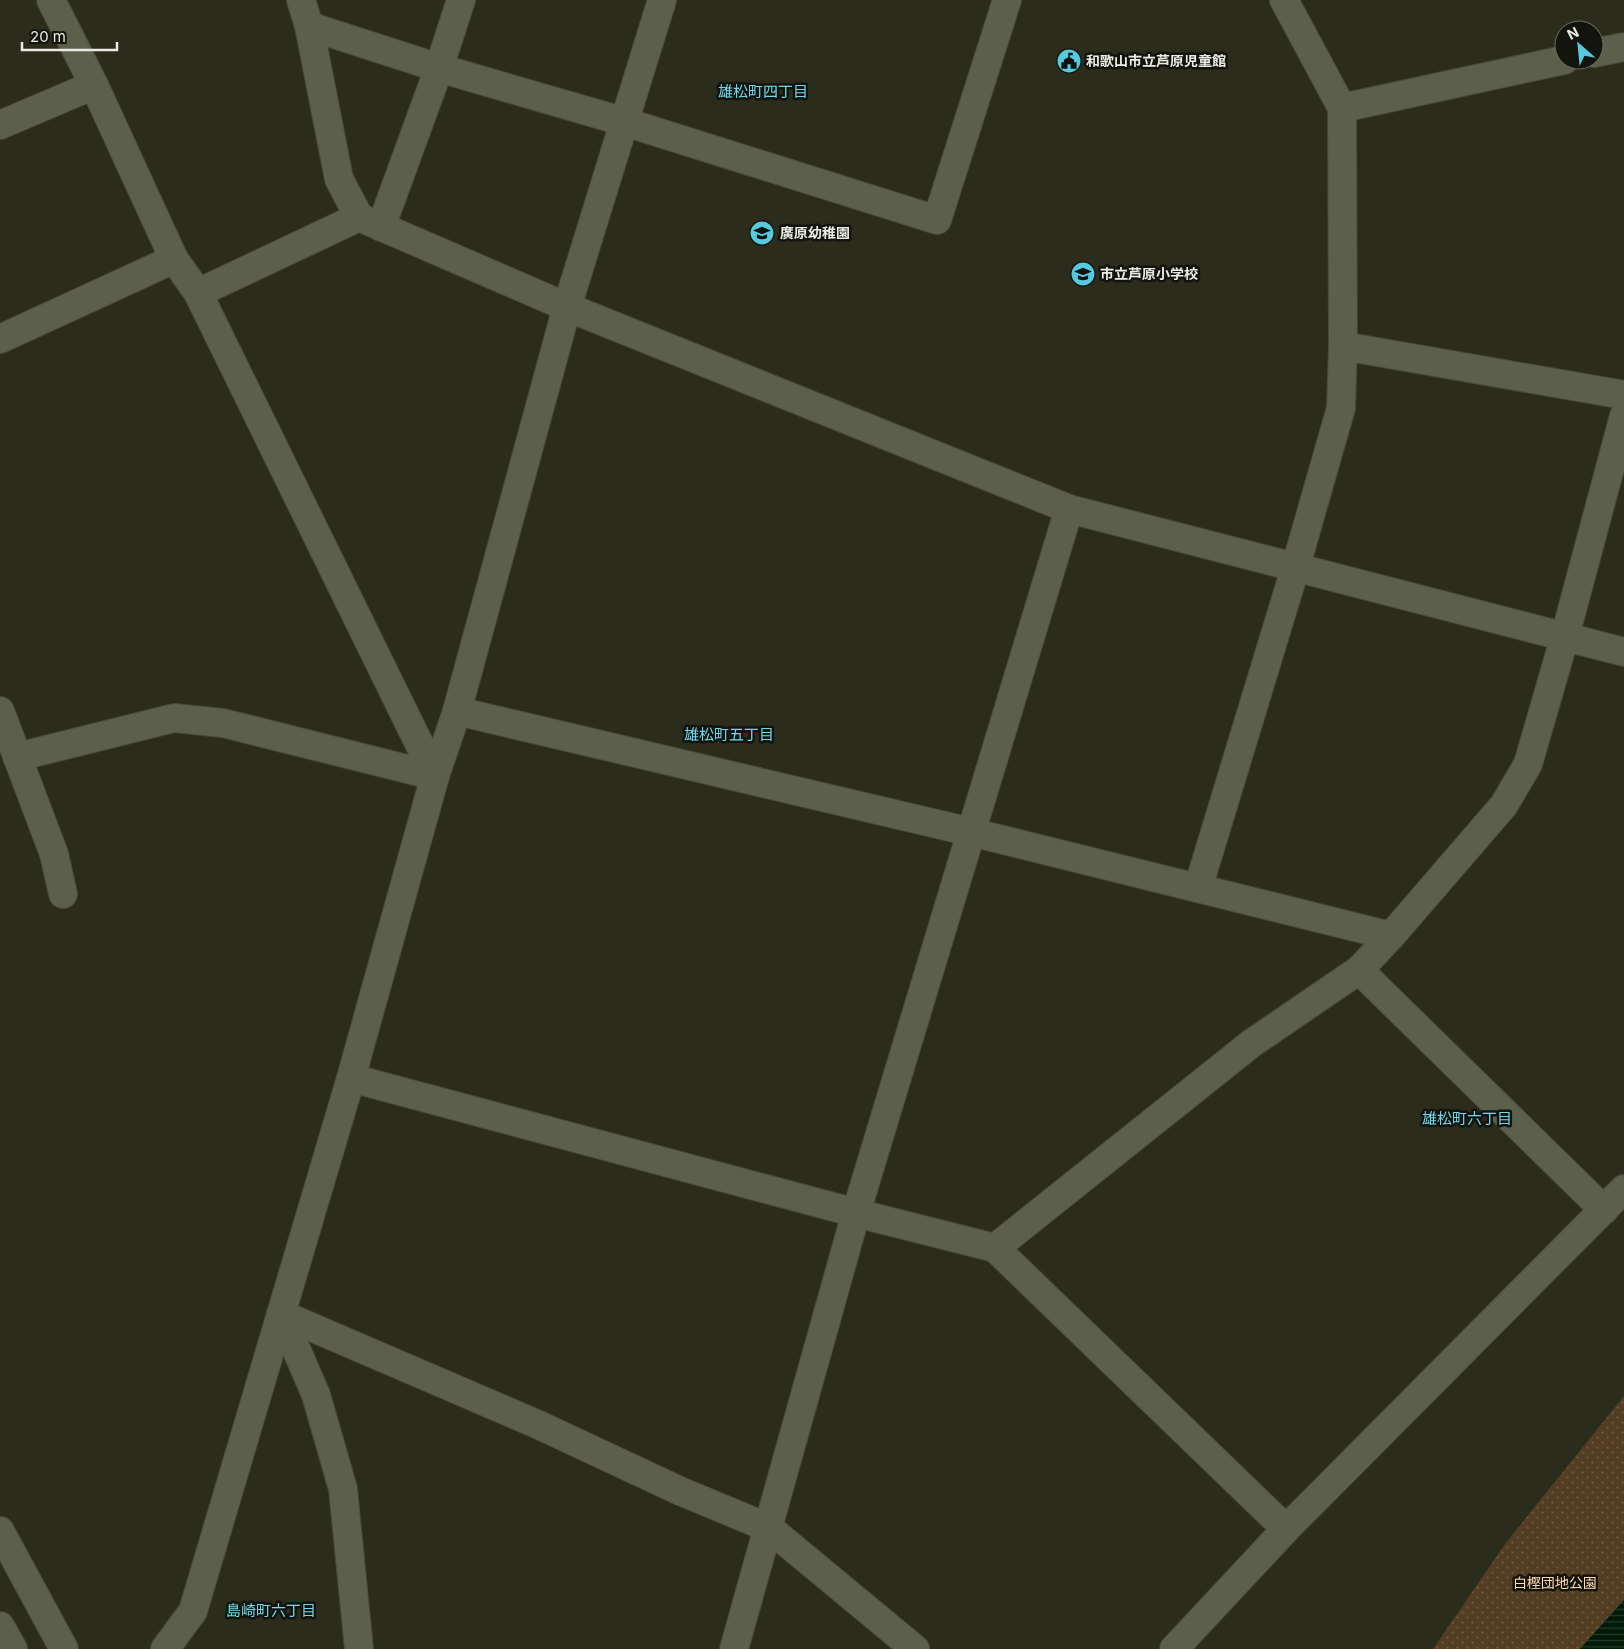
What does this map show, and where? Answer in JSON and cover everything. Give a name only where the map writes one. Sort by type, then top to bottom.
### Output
[{"type":"street","points":[[51,0],[94,85],[174,259],[198,293],[435,776]]},
{"type":"street","points":[[301,0],[309,26],[338,179],[370,222],[567,307],[1068,509],[1295,569],[1624,652]]},
{"type":"street","points":[[198,293],[370,222],[439,68],[460,0]]},
{"type":"street","points":[[165,1649],[193,1611],[350,1078],[435,776],[458,711],[567,307],[662,0]]},
{"type":"street","points":[[309,26],[439,68],[625,122],[936,220],[1006,0]]},
{"type":"street","points":[[1198,888],[1295,569],[1341,408],[1343,346],[1342,108],[1284,0]]},
{"type":"street","points":[[1604,51],[1624,47]]},
{"type":"street","points":[[1342,108],[1554,62]]},
{"type":"street","points":[[0,125],[94,85]]},
{"type":"street","points":[[0,339],[174,259]]},
{"type":"street","points":[[1343,346],[1624,395]]},
{"type":"street","points":[[995,1248],[1252,1043],[1359,970],[1391,936],[1504,805],[1528,764],[1565,636],[1624,416]]},
{"type":"street","points":[[734,1649],[856,1213],[1068,509]]},
{"type":"street","points":[[0,711],[54,854],[63,894]]},
{"type":"street","points":[[458,711],[971,832],[1391,936]]},
{"type":"street","points":[[17,757],[174,718],[223,723],[435,776]]},
{"type":"street","points":[[1359,970],[1604,1210]]},
{"type":"street","points":[[350,1078],[856,1213],[995,1248],[1286,1529]]},
{"type":"street","points":[[1174,1649],[1286,1529],[1624,1190]]},
{"type":"street","points":[[281,1314],[539,1425],[680,1491],[769,1528],[915,1649]]},
{"type":"street","points":[[281,1314],[316,1395],[343,1489],[359,1649]]},
{"type":"street","points":[[0,1531],[64,1649]]},
{"type":"street","points":[[0,1626],[14,1649]]},
{"type":"green space","name":"白樫団地公園","points":[[1624,1396],[1624,1600],[1580,1649],[1433,1649],[1505,1544]]},
{"type":"shaded area","points":[[1624,1600],[1624,1649],[1580,1649]]},
{"type":"place","name":"和歌山市立芦原児童館","points":[[1069,61]]},
{"type":"place","name":"廣原幼稚園","points":[[762,233]]},
{"type":"place","name":"市立芦原小学校","points":[[1083,274]]},
{"type":"district","name":"雄松町四丁目","points":[[763,92]]},
{"type":"district","name":"雄松町五丁目","points":[[729,735]]},
{"type":"district","name":"雄松町六丁目","points":[[1467,1119]]},
{"type":"district","name":"島崎町六丁目","points":[[271,1611]]}]
